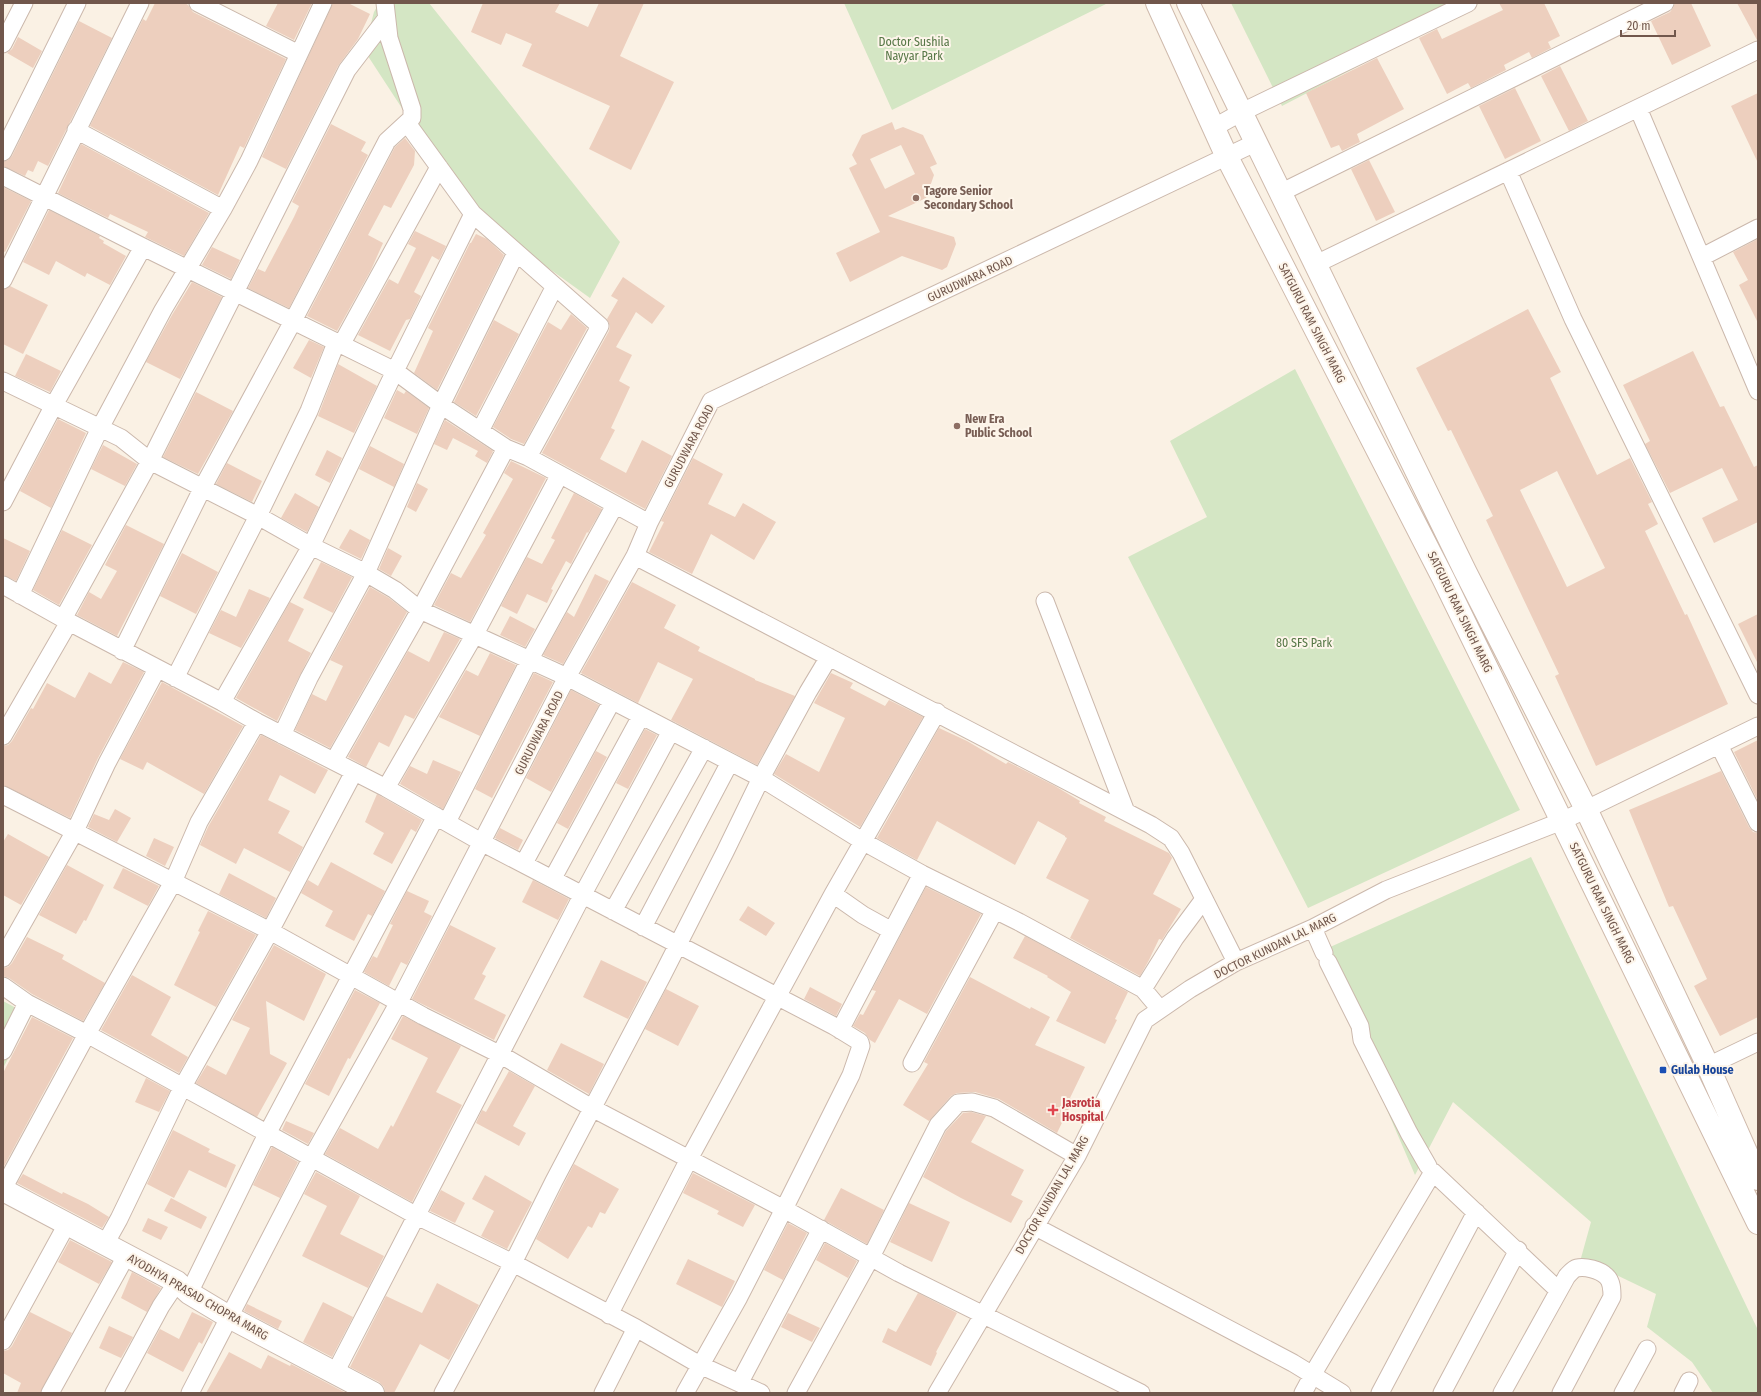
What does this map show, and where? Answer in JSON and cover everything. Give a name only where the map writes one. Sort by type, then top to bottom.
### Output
[{"type":"main road","name":"SATGURU RAM SINGH MARG","points":[[1157,3],[1227,157],[1444,578],[1758,1223]]},
{"type":"main road","name":"SATGURU RAM SINGH MARG","points":[[1188,3],[1240,113],[1316,264],[1465,571],[1586,809],[1708,1066],[1758,1179]]},
{"type":"main road","name":"AYODHYA PRASAD CHOPRA MARG","points":[[5,1194],[105,1244],[183,1288],[228,1317],[344,1383],[373,1393]]},
{"type":"street","points":[[3,152],[77,3]]},
{"type":"street","points":[[3,280],[140,3]]},
{"type":"street","points":[[198,3],[299,54]]},
{"type":"street","points":[[20,594],[100,428],[164,310],[223,209],[271,115],[323,3]]},
{"type":"street","points":[[1213,128],[1240,113],[1468,3]]},
{"type":"street","points":[[1280,193],[1665,3]]},
{"type":"street","points":[[3,44],[20,4]]},
{"type":"street","points":[[122,650],[203,487],[387,141],[412,118],[412,108],[389,38],[386,11]]},
{"type":"street","points":[[3,736],[150,461],[236,293],[347,70],[386,11]]},
{"type":"street","points":[[1316,264],[1758,50]]},
{"type":"street","points":[[1638,108],[1758,391]]},
{"type":"street","points":[[406,123],[473,214],[554,288],[600,326],[528,457]]},
{"type":"street","points":[[76,130],[223,209]]},
{"type":"street","name":"GURUDWARA ROAD","points":[[190,1393],[311,1159],[399,1002],[483,843],[567,677],[635,556],[649,523],[711,401],[1255,143]]},
{"type":"street","points":[[175,678],[258,516],[309,411],[339,344],[439,167]]},
{"type":"street","points":[[1508,171],[1573,318],[1758,695]]},
{"type":"street","points":[[3,176],[143,247],[188,268],[292,322],[395,370],[441,405],[506,448],[528,457],[559,476],[649,523]]},
{"type":"street","points":[[222,702],[311,546],[395,370],[473,214]]},
{"type":"street","points":[[1702,257],[1758,228]]},
{"type":"street","points":[[3,502],[54,405],[143,247]]},
{"type":"street","points":[[282,735],[309,678],[366,573],[441,405],[516,253]]},
{"type":"street","points":[[480,431],[554,288]]},
{"type":"street","points":[[3,381],[121,438],[150,461],[258,516],[311,546],[366,573],[395,590],[420,610],[567,677],[761,778],[864,842],[922,874],[995,910],[1143,989],[1159,1008]]},
{"type":"street","points":[[334,761],[420,610],[506,448]]},
{"type":"street","points":[[386,788],[475,634],[559,476]]},
{"type":"street","points":[[114,1393],[161,1306],[183,1288],[267,1134],[350,976],[441,819],[615,505]]},
{"type":"street","points":[[635,556],[937,712],[1151,825],[1173,840],[1236,962]]},
{"type":"street","points":[[3,585],[257,722],[386,788],[483,843],[553,878],[860,1042],[860,1051],[851,1075],[739,1297],[685,1393]]},
{"type":"street","points":[[1045,601],[1126,812]]},
{"type":"street","points":[[443,1393],[513,1264],[761,778],[808,692],[830,657]]},
{"type":"street","points":[[3,958],[75,831],[107,763],[158,669]]},
{"type":"street","points":[[524,863],[612,701]]},
{"type":"street","points":[[610,1315],[689,1159],[833,894],[937,712]]},
{"type":"street","points":[[553,878],[641,716]]},
{"type":"street","points":[[5,1194],[87,1034],[173,882],[199,822],[257,722]]},
{"type":"street","name":"DOCTOR KUNDAN LAL MARG","points":[[937,1393],[1034,1226],[1077,1156],[1145,1020],[1159,1008],[1236,962],[1313,928],[1386,890],[1562,821],[1758,726]]},
{"type":"street","points":[[344,1383],[417,1216],[501,1055],[582,894],[671,731]]},
{"type":"street","points":[[1719,745],[1758,823]]},
{"type":"street","points":[[613,911],[704,748]]},
{"type":"street","points":[[643,927],[730,762]]},
{"type":"street","points":[[105,1244],[119,1220],[182,1088],[270,931],[354,772]]},
{"type":"street","points":[[3,795],[270,931],[350,976],[501,1055],[592,1108],[784,1209],[871,1257],[982,1315],[1141,1393]]},
{"type":"street","points":[[840,1030],[922,874]]},
{"type":"street","points":[[833,894],[863,915],[892,931]]},
{"type":"street","points":[[1143,989],[1175,938],[1204,899]]},
{"type":"street","points":[[912,1063],[995,910]]},
{"type":"street","points":[[1313,928],[1360,1026],[1362,1040],[1409,1133],[1428,1166]]},
{"type":"street","points":[[3,986],[27,1003],[87,1034],[182,1088],[417,1216],[636,1328],[700,1365],[740,1382],[761,1393]]},
{"type":"street","points":[[3,1051],[27,1003]]},
{"type":"street","points":[[1708,1066],[1758,1042]]},
{"type":"street","points":[[796,1393],[871,1257],[938,1125],[958,1102],[972,1102],[994,1108],[1077,1156]]},
{"type":"street","points":[[1303,1393],[1312,1374],[1434,1172],[1518,1250],[1558,1290]]},
{"type":"street","points":[[1380,1393],[1476,1212]]},
{"type":"street","points":[[3,1341],[67,1224]]},
{"type":"street","points":[[1034,1226],[1312,1374],[1342,1393]]},
{"type":"street","points":[[740,1382],[821,1229]]},
{"type":"street","points":[[1442,1393],[1518,1250]]},
{"type":"street","points":[[50,1393],[126,1256]]},
{"type":"street","points":[[1502,1393],[1567,1276],[1576,1268],[1583,1268],[1596,1271],[1607,1276],[1611,1285],[1612,1297],[1561,1393]]},
{"type":"street","points":[[603,1393],[636,1328]]},
{"type":"street","points":[[1623,1393],[1646,1349]]},
{"type":"green space","points":[[379,3],[429,3],[620,242],[590,298],[469,211],[364,50],[374,12]]},
{"type":"green space","name":"Doctor Sushila Nayyar Park","points":[[844,3],[1108,3],[892,110]]},
{"type":"green space","points":[[1231,3],[1480,3],[1282,106]]},
{"type":"green space","name":"80 SFS Park","points":[[1295,369],[1520,810],[1308,908],[1128,557],[1207,517],[1170,441]]},
{"type":"green space","points":[[1531,857],[1757,1328],[1758,1393],[1713,1393],[1692,1362],[1647,1327],[1656,1294],[1581,1258],[1591,1222],[1453,1102],[1415,1175],[1319,952]]},
{"type":"green space","points":[[3,1001],[31,1016],[3,1068]]},
{"type":"building","points":[[155,3],[185,3],[193,12],[286,59],[244,148],[240,146],[218,195],[90,126],[143,19],[146,21]]},
{"type":"building","points":[[278,3],[312,3],[294,40],[266,26]]},
{"type":"building","points":[[333,3],[348,3],[370,14],[358,39],[338,66],[286,169],[262,157]]},
{"type":"building","points":[[483,3],[560,3],[555,12],[588,27],[599,3],[644,3],[620,56],[674,82],[631,170],[589,149],[610,106],[522,66],[532,44],[506,33],[501,45],[471,32]]},
{"type":"building","points":[[1499,3],[1544,3],[1560,36],[1548,42],[1551,48],[1532,58],[1529,52],[1504,65],[1506,70],[1471,88],[1468,83],[1447,94],[1419,38],[1437,29],[1442,39],[1503,10]]},
{"type":"building","points":[[1675,3],[1691,3],[1711,46],[1672,65],[1651,21],[1670,12]]},
{"type":"building","points":[[1737,3],[1758,3],[1758,40],[1757,40]]},
{"type":"building","points":[[79,21],[112,38],[48,166],[38,161],[33,172],[28,170],[25,176],[3,166],[3,162],[12,156]]},
{"type":"building","points":[[18,37],[42,51],[33,68],[7,53],[12,49]]},
{"type":"building","points":[[1377,58],[1404,109],[1357,134],[1360,142],[1342,151],[1339,145],[1331,148],[1306,93]]},
{"type":"building","points":[[1560,66],[1588,121],[1569,131],[1541,76]]},
{"type":"building","points":[[1515,88],[1541,141],[1505,159],[1479,106]]},
{"type":"building","points":[[1758,93],[1758,163],[1731,106]]},
{"type":"building","points":[[892,122],[895,130],[903,127],[923,135],[937,164],[930,167],[934,175],[926,198],[888,216],[954,237],[956,244],[947,267],[942,270],[902,256],[850,282],[836,253],[880,232],[849,168],[857,164],[852,155],[862,135]],"holes":[[[901,145],[915,174],[885,189],[870,159]]]},
{"type":"building","points":[[331,124],[366,142],[361,151],[368,155],[289,308],[248,288],[258,269],[265,272],[294,217],[299,206],[292,202]]},
{"type":"building","points":[[405,138],[415,151],[414,165],[391,208],[384,205],[368,235],[383,243],[371,270],[337,331],[307,316],[395,147]]},
{"type":"building","points":[[81,144],[209,213],[184,256],[145,237],[148,232],[110,214],[108,218],[58,193]]},
{"type":"building","points":[[1369,160],[1395,212],[1376,221],[1351,169]]},
{"type":"building","points":[[3,187],[31,201],[5,252],[3,251]]},
{"type":"building","points":[[49,210],[100,236],[99,238],[104,241],[103,243],[126,256],[110,285],[87,273],[85,277],[56,261],[49,275],[23,262]]},
{"type":"building","points":[[415,231],[446,246],[439,260],[432,256],[414,292],[421,296],[410,319],[406,320],[390,351],[358,335],[389,279],[398,284],[416,248],[408,244]]},
{"type":"building","points":[[476,234],[487,239],[504,255],[437,390],[414,373],[433,331],[428,328],[470,243]]},
{"type":"building","points":[[1758,239],[1758,323],[1739,285],[1748,280],[1733,252]]},
{"type":"building","points":[[212,247],[240,260],[231,279],[202,265]]},
{"type":"building","points":[[623,277],[665,306],[652,324],[636,312],[616,347],[632,355],[619,381],[630,387],[611,428],[615,430],[600,459],[626,473],[642,440],[672,456],[645,509],[542,453],[609,331],[610,326],[607,319],[618,300],[611,296]]},
{"type":"building","points":[[192,282],[222,297],[180,379],[146,362]]},
{"type":"building","points":[[10,286],[48,305],[23,354],[3,344],[3,290]]},
{"type":"building","points":[[1528,309],[1561,372],[1550,378],[1597,475],[1630,458],[1652,502],[1648,504],[1658,524],[1645,531],[1685,615],[1687,614],[1728,704],[1596,766],[1555,676],[1559,674],[1486,520],[1493,516],[1451,430],[1448,431],[1416,368]],"holes":[[[1557,471],[1605,568],[1567,587],[1520,490]]]},
{"type":"building","points":[[571,314],[587,328],[524,444],[511,439],[493,427],[548,322],[561,330]]},
{"type":"building","points":[[494,320],[519,334],[476,416],[454,402]]},
{"type":"building","points":[[309,340],[324,347],[311,378],[293,368]]},
{"type":"building","points":[[1693,351],[1720,407],[1724,406],[1754,467],[1758,465],[1758,522],[1714,543],[1702,518],[1738,500],[1722,468],[1670,493],[1645,444],[1650,441],[1623,385]]},
{"type":"building","points":[[26,354],[61,371],[50,392],[15,376]]},
{"type":"building","points":[[338,364],[377,386],[354,433],[318,416]]},
{"type":"building","points":[[397,390],[404,394],[406,391],[429,408],[417,434],[384,418]]},
{"type":"building","points":[[196,392],[233,411],[198,474],[163,457]]},
{"type":"building","points":[[58,419],[86,433],[51,508],[20,491]]},
{"type":"building","points":[[445,420],[493,451],[487,463],[475,456],[478,451],[453,438],[447,450],[434,444]]},
{"type":"building","points":[[103,445],[137,464],[125,486],[91,469]]},
{"type":"building","points":[[370,446],[404,464],[394,487],[359,469]]},
{"type":"building","points":[[327,450],[342,458],[330,483],[315,475]]},
{"type":"building","points":[[693,458],[723,474],[708,504],[735,517],[743,503],[776,522],[754,560],[711,534],[692,574],[649,552],[664,522],[661,521]]},
{"type":"building","points":[[511,461],[546,478],[470,622],[434,605],[451,573],[461,578],[486,535],[483,533],[513,479],[504,473]]},
{"type":"building","points":[[227,463],[262,481],[252,502],[216,484]]},
{"type":"building","points":[[417,483],[428,489],[416,512],[407,507]]},
{"type":"building","points":[[295,493],[319,507],[307,532],[281,518]]},
{"type":"building","points":[[574,493],[602,509],[588,533],[587,532],[571,564],[566,561],[551,589],[553,590],[547,603],[527,594],[517,614],[501,606],[527,557],[542,564],[555,540],[551,538]]},
{"type":"building","points":[[126,525],[164,544],[117,636],[77,615],[89,592],[101,599],[117,571],[105,565]]},
{"type":"building","points":[[350,529],[370,540],[361,559],[339,548]]},
{"type":"building","points":[[62,530],[92,545],[59,605],[33,590]]},
{"type":"building","points":[[3,538],[30,551],[16,581],[3,575]]},
{"type":"building","points":[[388,548],[402,556],[391,576],[379,569]]},
{"type":"building","points":[[182,553],[218,572],[196,614],[160,596]]},
{"type":"building","points":[[321,562],[352,577],[333,613],[303,598]]},
{"type":"building","points":[[595,574],[609,581],[563,664],[543,655],[567,612],[574,617]]},
{"type":"building","points":[[632,582],[676,605],[664,628],[700,647],[698,651],[755,680],[795,696],[757,765],[671,720],[693,679],[658,662],[638,703],[581,673]]},
{"type":"building","points":[[370,587],[389,598],[407,612],[330,748],[295,730],[312,694],[326,701],[343,666],[330,660]]},
{"type":"building","points":[[249,589],[270,598],[241,648],[209,633],[221,610],[236,617]]},
{"type":"building","points":[[290,602],[304,609],[288,641],[311,653],[277,721],[236,698]]},
{"type":"building","points":[[1758,614],[1758,664],[1738,624]]},
{"type":"building","points":[[510,616],[535,629],[525,647],[500,635]]},
{"type":"building","points":[[444,632],[460,639],[414,719],[405,715],[389,747],[379,742],[366,767],[348,757],[408,651],[429,662]]},
{"type":"building","points":[[490,653],[516,665],[480,736],[439,717],[466,670],[478,676]]},
{"type":"building","points":[[123,662],[144,672],[98,758],[70,818],[3,785],[3,746],[8,745],[12,741],[31,708],[33,709],[47,683],[75,698],[89,672],[111,684]]},
{"type":"building","points":[[534,673],[553,682],[492,798],[475,789]]},
{"type":"building","points":[[831,673],[853,683],[850,688],[885,706],[889,700],[923,717],[860,827],[774,774],[786,754],[819,772],[845,718],[814,703]]},
{"type":"building","points":[[162,682],[243,726],[204,794],[147,762],[143,770],[120,759]]},
{"type":"building","points":[[571,690],[599,705],[551,792],[526,778]]},
{"type":"building","points":[[939,728],[967,741],[1006,764],[1008,762],[1055,786],[1080,801],[1079,803],[1106,817],[1104,821],[1169,853],[1172,858],[1153,894],[1181,909],[1162,940],[1159,939],[1140,976],[1070,938],[1089,900],[1046,878],[1067,838],[1038,821],[1015,865],[937,821],[917,860],[877,838]]},
{"type":"building","points":[[645,729],[657,735],[628,789],[616,783]]},
{"type":"building","points":[[261,735],[328,770],[315,794],[280,775],[268,800],[290,811],[278,833],[303,847],[290,872],[244,848],[236,864],[200,845],[208,827]]},
{"type":"building","points":[[1758,740],[1758,801],[1734,752]]},
{"type":"building","points":[[596,751],[607,757],[568,829],[557,823]]},
{"type":"building","points":[[433,760],[461,772],[443,809],[400,784],[410,766],[427,774]]},
{"type":"building","points":[[1721,771],[1749,827],[1753,832],[1758,833],[1758,1017],[1720,1036],[1694,986],[1707,979],[1673,906],[1669,907],[1629,810]]},
{"type":"building","points":[[377,794],[422,820],[416,832],[411,829],[392,864],[373,854],[384,833],[365,822]]},
{"type":"building","points":[[115,809],[131,818],[117,842],[88,827],[94,814],[109,820]]},
{"type":"building","points":[[500,828],[523,840],[518,850],[495,838]]},
{"type":"building","points":[[8,834],[49,857],[21,905],[3,895],[3,842]]},
{"type":"building","points":[[154,838],[174,847],[165,866],[146,856]]},
{"type":"building","points":[[331,862],[385,891],[372,916],[368,914],[354,941],[325,926],[333,911],[301,893],[308,880],[318,886]]},
{"type":"building","points":[[67,865],[104,885],[86,921],[84,920],[76,934],[39,915]]},
{"type":"building","points":[[123,868],[159,886],[148,906],[113,888]]},
{"type":"building","points":[[229,873],[276,898],[266,918],[219,894]]},
{"type":"building","points":[[533,880],[569,899],[558,920],[522,902]]},
{"type":"building","points":[[926,887],[981,914],[927,1014],[899,999],[875,1043],[870,1040],[865,1033],[853,1026],[860,1014],[863,1015],[876,991],[872,990]]},
{"type":"building","points":[[407,891],[429,901],[424,912],[432,916],[407,965],[401,962],[389,986],[364,972],[373,956],[377,958],[393,925],[390,924]]},
{"type":"building","points":[[748,906],[775,923],[766,936],[739,920]]},
{"type":"building","points":[[208,911],[256,935],[216,1007],[174,985],[200,932],[198,931]]},
{"type":"building","points":[[450,925],[496,948],[482,974],[486,976],[474,999],[506,1015],[494,1040],[412,999]]},
{"type":"building","points":[[1025,936],[1128,992],[1115,1019],[1117,1020],[1105,1044],[1056,1021],[1071,992],[1047,977],[1048,976],[1013,958]]},
{"type":"building","points":[[27,937],[64,955],[62,959],[105,983],[83,1021],[32,994],[9,978],[3,976],[3,968],[8,967],[12,963]]},
{"type":"building","points":[[274,945],[326,974],[304,1021],[266,1001],[270,1054],[287,1063],[257,1117],[196,1083],[207,1065],[226,1075],[250,1028],[232,1020]]},
{"type":"building","points":[[601,960],[647,982],[628,1019],[583,997]]},
{"type":"building","points":[[132,975],[171,997],[151,1035],[188,1057],[179,1073],[101,1030]]},
{"type":"building","points":[[970,977],[1030,1009],[1031,1007],[1050,1017],[1035,1045],[1085,1067],[1070,1098],[1073,1100],[1057,1133],[999,1099],[975,1092],[957,1093],[951,1096],[929,1121],[903,1105],[928,1064],[924,1062]]},
{"type":"building","points":[[810,987],[842,1004],[836,1016],[804,999]]},
{"type":"building","points":[[666,989],[699,1006],[678,1046],[645,1029]]},
{"type":"building","points":[[355,990],[380,1003],[350,1059],[348,1058],[329,1096],[305,1084]]},
{"type":"building","points":[[403,1016],[461,1046],[436,1092],[462,1105],[412,1202],[325,1154],[340,1128],[378,1149],[391,1125],[393,1127],[428,1058],[391,1039]]},
{"type":"building","points":[[32,1017],[73,1038],[3,1168],[3,1073]]},
{"type":"building","points":[[561,1043],[604,1064],[589,1094],[547,1070]]},
{"type":"building","points":[[509,1071],[535,1086],[513,1126],[526,1133],[519,1146],[476,1123],[482,1110],[486,1112]]},
{"type":"building","points":[[146,1078],[170,1091],[159,1112],[135,1102]]},
{"type":"building","points":[[971,1112],[986,1116],[971,1142],[1024,1170],[1011,1195],[1023,1201],[1011,1223],[923,1177],[946,1131],[963,1113]]},
{"type":"building","points":[[286,1121],[314,1133],[308,1144],[282,1130]]},
{"type":"building","points":[[173,1130],[210,1149],[208,1152],[236,1165],[226,1188],[189,1170],[174,1198],[147,1184]]},
{"type":"building","points":[[272,1147],[298,1162],[280,1198],[253,1185]]},
{"type":"building","points":[[574,1164],[619,1189],[605,1214],[600,1212],[592,1228],[588,1226],[568,1259],[536,1239]]},
{"type":"building","points":[[316,1172],[360,1196],[340,1234],[384,1256],[368,1288],[302,1256],[327,1206],[304,1194]]},
{"type":"building","points":[[693,1173],[755,1205],[743,1227],[717,1214],[719,1211],[683,1193]]},
{"type":"building","points":[[23,1174],[62,1194],[63,1192],[88,1204],[109,1217],[102,1228],[17,1183]]},
{"type":"building","points":[[485,1175],[532,1202],[507,1249],[481,1236],[494,1211],[472,1199]]},
{"type":"building","points":[[841,1188],[884,1210],[867,1244],[824,1220]]},
{"type":"building","points":[[441,1190],[465,1203],[455,1223],[430,1211]]},
{"type":"building","points":[[171,1198],[207,1217],[201,1229],[164,1211]]},
{"type":"building","points":[[909,1203],[950,1222],[932,1262],[890,1242]]},
{"type":"building","points":[[148,1218],[168,1227],[161,1240],[142,1231]]},
{"type":"building","points":[[788,1223],[807,1233],[783,1280],[764,1270]]},
{"type":"building","points":[[70,1240],[112,1262],[99,1284],[58,1262]]},
{"type":"building","points":[[825,1243],[857,1261],[848,1278],[816,1260]]},
{"type":"building","points":[[688,1259],[735,1281],[722,1307],[676,1284]]},
{"type":"building","points":[[132,1272],[161,1288],[147,1312],[121,1298]]},
{"type":"building","points":[[437,1283],[479,1305],[449,1360],[420,1344],[394,1393],[385,1393],[384,1387],[379,1382],[350,1367],[386,1296],[422,1313]]},
{"type":"building","points":[[918,1293],[957,1313],[936,1352],[937,1353],[931,1366],[882,1342],[888,1328],[896,1332]]},
{"type":"building","points":[[323,1302],[353,1317],[332,1357],[303,1342]]},
{"type":"building","points":[[247,1304],[282,1321],[278,1329],[244,1311]]},
{"type":"building","points":[[30,1312],[72,1333],[40,1393],[17,1393],[21,1383],[3,1373],[3,1351],[8,1350],[12,1346]]},
{"type":"building","points":[[192,1312],[213,1322],[202,1344],[199,1342],[183,1372],[147,1353],[160,1329],[179,1339]]},
{"type":"building","points":[[788,1313],[820,1328],[812,1342],[781,1327]]},
{"type":"building","points":[[109,1326],[133,1337],[121,1358],[99,1348]]},
{"type":"building","points":[[229,1352],[261,1369],[268,1355],[290,1366],[291,1364],[346,1393],[206,1393]]},
{"type":"place","name":"Tagore Senior Secondary School","points":[[916,198]]},
{"type":"place","name":"New Era Public School","points":[[957,426]]},
{"type":"place","name":"Gulab House","points":[[1663,1070]]},
{"type":"place","name":"Jasrotia Hospital","points":[[1053,1110]]}]
